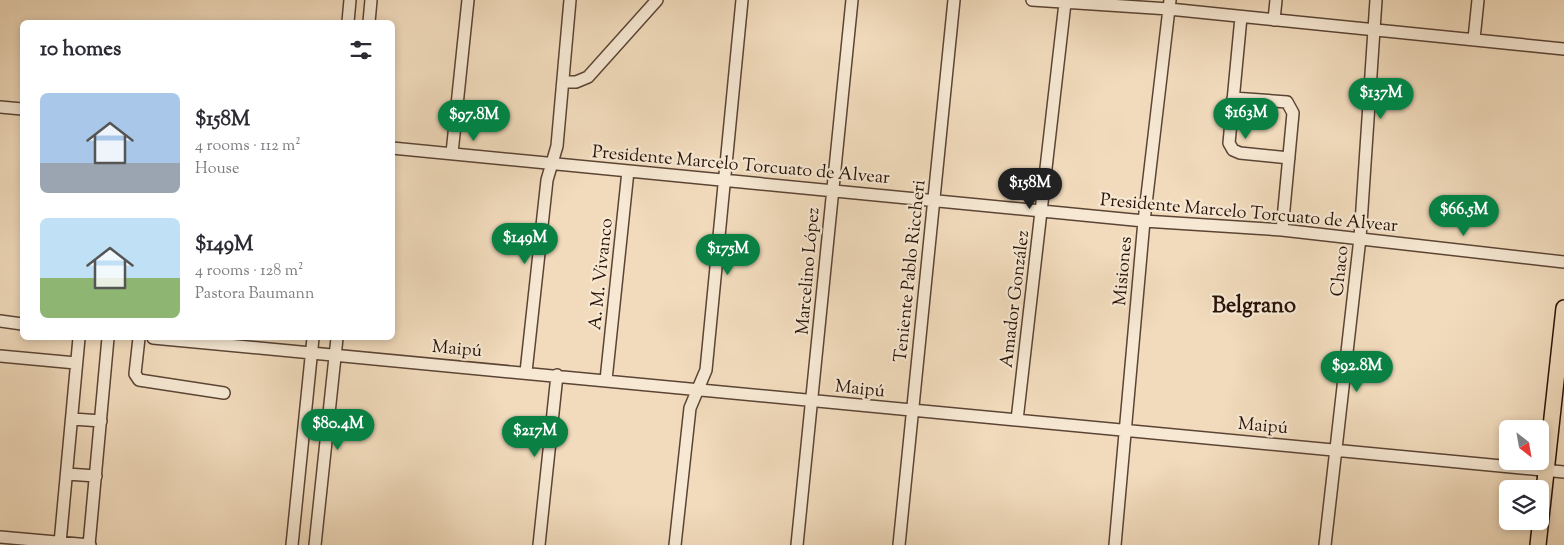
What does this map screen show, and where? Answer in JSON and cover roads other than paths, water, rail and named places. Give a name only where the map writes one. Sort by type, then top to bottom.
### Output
[{"type":"main road","points":[[1549,443],[1564,308]]},
{"type":"main road","points":[[1538,545],[1546,470]]},
{"type":"street","points":[[348,20],[350,0]]},
{"type":"street","points":[[369,20],[371,0]]},
{"type":"street","points":[[452,154],[468,0]]},
{"type":"street","points":[[526,372],[547,180],[557,146],[570,0]]},
{"type":"street","points":[[563,82],[576,82],[588,77],[657,0]]},
{"type":"street","points":[[675,545],[690,408],[706,370],[742,0]]},
{"type":"street","name":"Marcelino López","points":[[797,545],[852,0]]},
{"type":"street","name":"Teniente Pablo Riccheri","points":[[899,545],[954,0]]},
{"type":"street","points":[[1032,0],[1065,3],[1170,5],[1242,17],[1564,49]]},
{"type":"street","points":[[1274,20],[1276,0]]},
{"type":"street","name":"Chaco","points":[[1326,545],[1360,238],[1376,0]]},
{"type":"street","points":[[1474,39],[1478,0]]},
{"type":"street","name":"Amador González","points":[[1017,420],[1043,210],[1065,3]]},
{"type":"street","name":"Misiones","points":[[1115,545],[1144,221],[1170,5]]},
{"type":"street","points":[[1242,17],[1229,143],[1233,150],[1240,153],[1289,158]]},
{"type":"street","points":[[1233,98],[1287,102],[1291,106],[1293,113],[1282,230]]},
{"type":"street","points":[[0,107],[20,109]]},
{"type":"street","name":"Presidente Marcelo Torcuato de Alvear","points":[[395,148],[1144,221],[1282,230],[1564,262]]},
{"type":"street","name":"A. M. Vivanco","points":[[606,380],[628,171]]},
{"type":"street","points":[[0,321],[20,324]]},
{"type":"street","points":[[54,543],[67,474],[79,340]]},
{"type":"street","points":[[0,537],[90,545],[108,340]]},
{"type":"street","points":[[139,340],[135,374],[139,380],[224,393]]},
{"type":"street","name":"Maipú","points":[[176,340],[1499,465]]},
{"type":"street","points":[[292,545],[313,340]]},
{"type":"street","points":[[315,545],[337,340]]},
{"type":"street","points":[[0,356],[76,363]]},
{"type":"street","points":[[539,545],[557,375]]},
{"type":"street","points":[[73,419],[101,421]]},
{"type":"street","name":"Maipú","points":[[1546,470],[1564,472]]},
{"type":"street","points":[[67,474],[96,476]]},
{"type":"district","name":"Belgrano","points":[[1254,304]]}]
